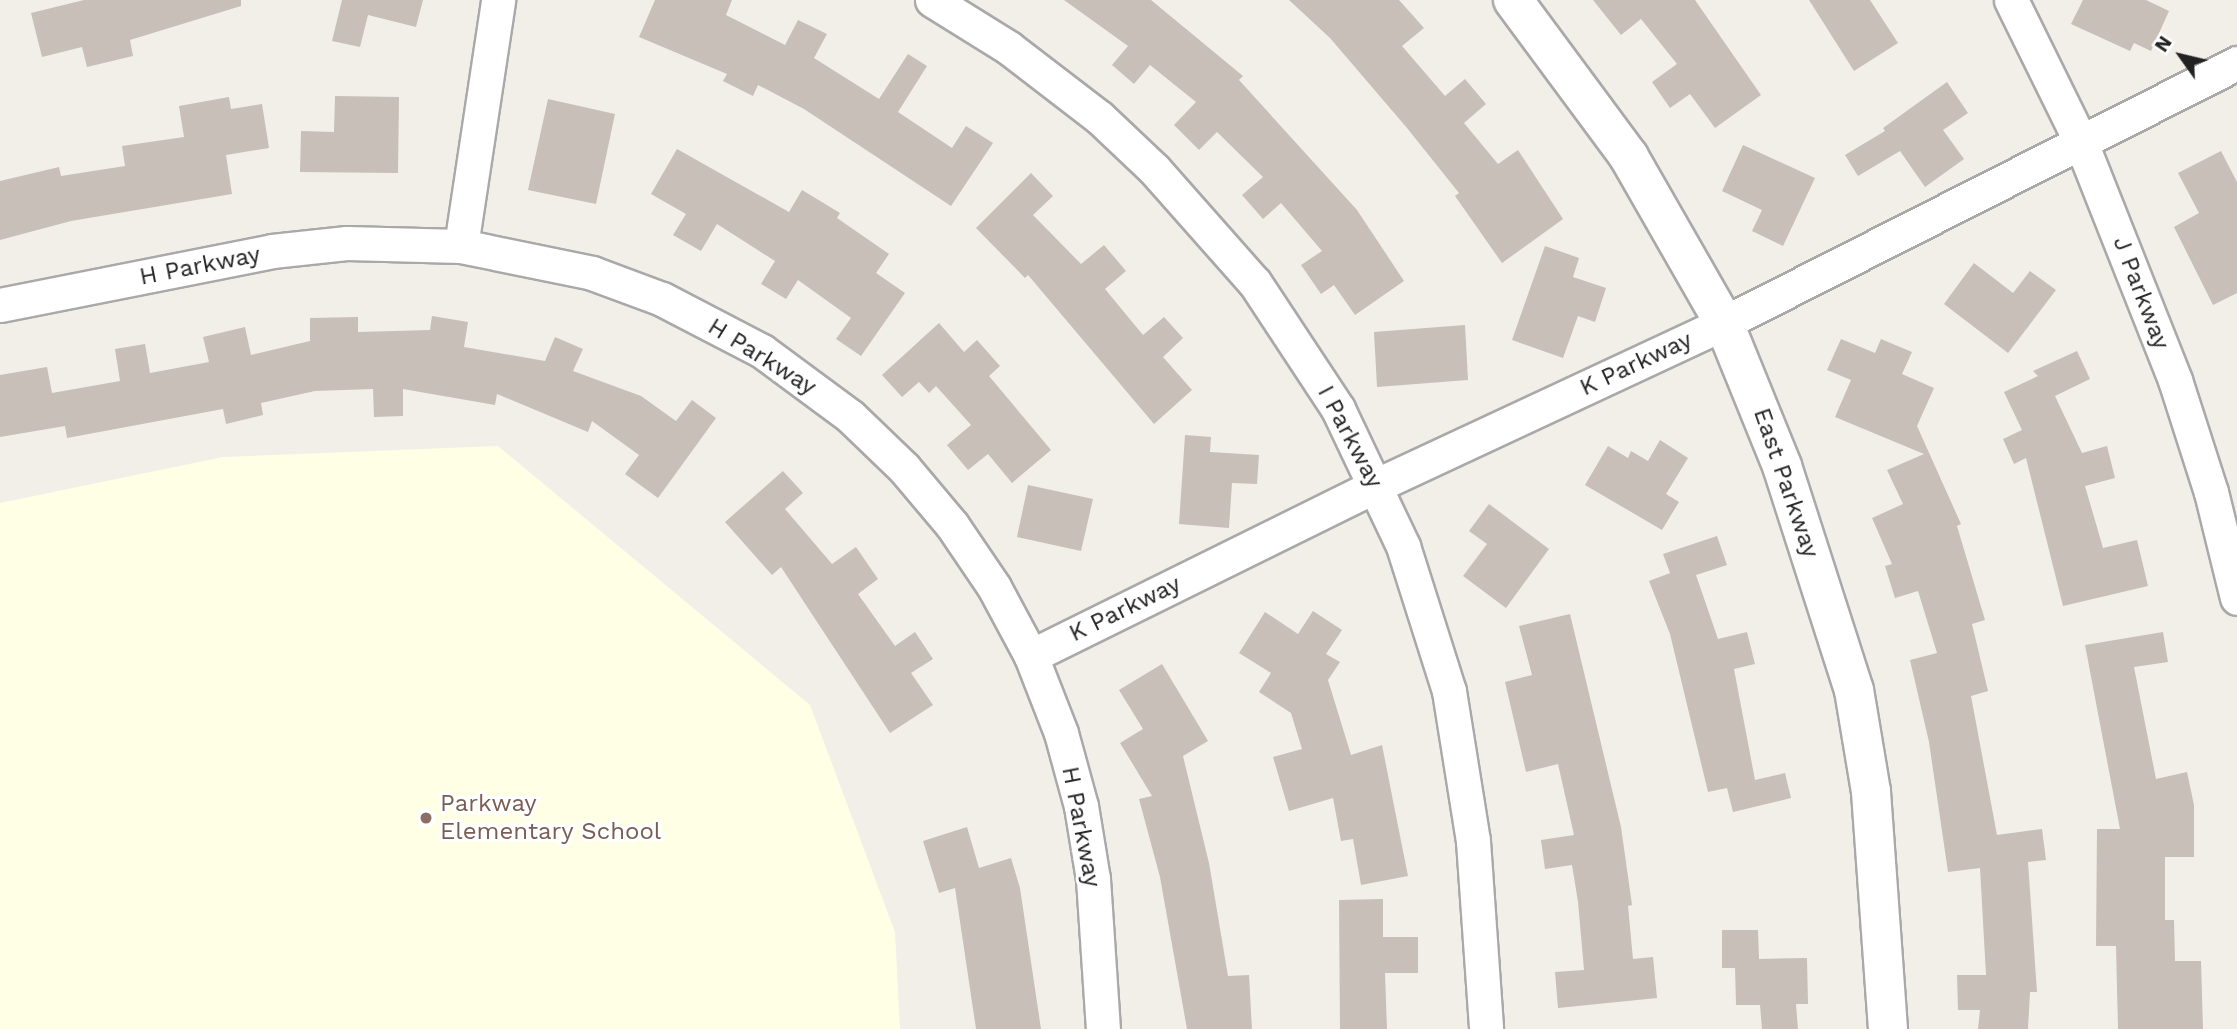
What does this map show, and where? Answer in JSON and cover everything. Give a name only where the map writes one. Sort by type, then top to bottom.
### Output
[{"type":"street","points":[[461,246],[498,0]]},
{"type":"street","name":"I Parkway","points":[[932,0],[1009,48],[1099,117],[1207,224],[1298,345],[1377,485],[1429,618],[1457,729],[1474,841],[1486,1029]]},
{"type":"street","name":"East Parkway","points":[[1513,0],[1629,157],[1724,323],[1782,466],[1854,690],[1871,792],[1888,1029]]},
{"type":"street","name":"J Parkway","points":[[2011,0],[2080,140],[2175,380],[2211,492],[2237,598]]},
{"type":"street","name":"K Parkway","points":[[1031,656],[1377,485],[1724,323],[2080,140],[2237,63]]},
{"type":"street","name":"H Parkway","points":[[0,305],[272,251],[347,243],[461,246],[592,273],[662,299],[791,370],[850,416],[928,496],[994,587],[1031,656],[1062,733],[1081,806],[1093,879],[1103,1029]]},
{"type":"shaded area","name":"Parkway Elementary School","points":[[498,446],[810,705],[895,932],[900,1029],[0,1029],[0,503],[223,457]]},
{"type":"building","points":[[84,0],[241,0],[241,6],[130,40],[133,56],[87,67],[82,47],[42,57],[31,13]]},
{"type":"building","points":[[342,0],[423,0],[416,27],[368,15],[360,47],[332,41]]},
{"type":"building","points":[[655,0],[732,0],[726,15],[785,45],[798,20],[827,34],[814,58],[879,99],[908,54],[927,66],[898,112],[952,148],[966,126],[993,143],[951,206],[804,109],[758,85],[753,96],[723,81],[727,74],[639,37]]},
{"type":"building","points":[[1064,0],[1151,0],[1243,76],[1239,80],[1357,210],[1404,281],[1355,315],[1334,285],[1321,294],[1301,265],[1322,251],[1281,203],[1263,219],[1242,195],[1263,177],[1217,132],[1199,150],[1174,125],[1196,102],[1150,65],[1134,84],[1112,65],[1128,46]]},
{"type":"building","points":[[1289,0],[1399,0],[1424,28],[1402,46],[1445,96],[1465,79],[1486,104],[1464,123],[1498,164],[1518,150],[1563,219],[1502,263],[1455,196],[1459,193],[1407,128],[1330,38]]},
{"type":"building","points":[[1593,0],[1695,0],[1761,95],[1715,128],[1690,94],[1670,108],[1652,82],[1677,64],[1641,19],[1621,35]]},
{"type":"building","points":[[1809,0],[1870,0],[1898,43],[1854,71]]},
{"type":"building","points":[[2083,0],[2146,0],[2169,11],[2151,51],[2134,43],[2130,51],[2071,24]]},
{"type":"building","points":[[1947,82],[1968,113],[1943,130],[1964,159],[1925,187],[1900,151],[1858,176],[1845,155],[1885,131],[1883,128]]},
{"type":"building","points":[[335,96],[399,97],[398,173],[300,172],[301,131],[334,132]]},
{"type":"building","points":[[229,97],[231,109],[262,104],[269,148],[226,155],[232,194],[71,221],[0,240],[0,181],[59,167],[61,176],[125,166],[122,146],[184,137],[179,106]]},
{"type":"building","points":[[548,99],[615,114],[596,204],[528,190]]},
{"type":"building","points":[[1743,145],[1815,178],[1783,246],[1752,231],[1762,210],[1722,191]]},
{"type":"building","points":[[677,149],[789,212],[802,190],[840,213],[837,218],[889,254],[876,273],[905,293],[861,356],[836,339],[851,318],[798,280],[786,299],[761,284],[775,261],[717,224],[701,251],[673,235],[686,214],[651,194]]},
{"type":"building","points":[[2221,151],[2237,182],[2237,293],[2213,305],[2174,227],[2199,213],[2178,173]]},
{"type":"building","points":[[1031,173],[1053,196],[1033,215],[1081,264],[1104,245],[1126,271],[1105,289],[1143,335],[1164,317],[1183,338],[1163,357],[1192,390],[1154,424],[1028,275],[1025,278],[976,228]]},
{"type":"building","points":[[1545,246],[1579,258],[1573,277],[1606,288],[1595,322],[1578,316],[1563,358],[1512,340]]},
{"type":"building","points":[[1974,263],[2013,293],[2030,271],[2056,290],[2008,353],[1944,304]]},
{"type":"building","points":[[432,316],[468,322],[464,347],[545,361],[555,337],[583,349],[573,371],[641,396],[676,421],[692,400],[716,418],[658,498],[625,474],[639,455],[592,421],[588,432],[497,394],[495,405],[403,389],[403,416],[374,417],[373,389],[315,391],[261,403],[263,415],[226,424],[223,409],[67,438],[65,426],[0,437],[0,375],[47,367],[52,393],[120,381],[115,349],[145,344],[150,373],[209,362],[203,337],[245,327],[251,355],[310,341],[310,318],[358,317],[358,332],[430,330]]},
{"type":"building","points":[[939,323],[964,352],[977,340],[1000,366],[989,376],[1051,450],[1012,483],[988,454],[968,470],[947,445],[971,425],[936,386],[929,393],[919,382],[902,397],[882,375]]},
{"type":"building","points":[[1465,325],[1468,380],[1377,387],[1374,332]]},
{"type":"building","points":[[1841,339],[1875,353],[1881,339],[1912,352],[1902,374],[1934,388],[1917,426],[1961,524],[1957,526],[1985,620],[1972,624],[1988,691],[1971,696],[1997,835],[2042,829],[2046,860],[2028,862],[2037,992],[2030,992],[2028,1029],[1978,1029],[1980,1010],[1958,1010],[1957,975],[1986,975],[1980,868],[1948,872],[1929,742],[1910,660],[1937,653],[1918,591],[1895,598],[1885,566],[1892,564],[1872,518],[1903,504],[1887,470],[1924,454],[1835,417],[1851,380],[1827,370]]},
{"type":"building","points":[[2077,351],[2090,379],[2055,396],[2082,453],[2107,446],[2115,478],[2085,486],[2103,548],[2137,540],[2148,586],[2063,606],[2026,458],[2014,464],[2003,439],[2022,430],[2004,392],[2038,376],[2033,371]]},
{"type":"building","points":[[1185,435],[1211,437],[1210,452],[1259,455],[1257,484],[1232,483],[1229,528],[1179,524]]},
{"type":"building","points":[[1660,440],[1688,458],[1666,494],[1679,502],[1662,530],[1585,485],[1608,446],[1628,458],[1631,451],[1648,461]]},
{"type":"building","points":[[783,471],[803,493],[785,509],[832,564],[856,547],[878,579],[858,594],[895,646],[915,632],[933,659],[911,673],[933,705],[890,733],[781,567],[772,575],[725,522]]},
{"type":"building","points":[[1028,485],[1093,499],[1081,551],[1017,537]]},
{"type":"building","points":[[1489,504],[1549,549],[1506,608],[1463,576],[1487,544],[1469,531]]},
{"type":"building","points":[[1717,536],[1727,565],[1696,575],[1718,639],[1747,632],[1755,664],[1734,669],[1755,780],[1785,773],[1791,798],[1733,812],[1727,788],[1708,792],[1670,634],[1649,581],[1670,573],[1663,554]]},
{"type":"building","points":[[1313,611],[1342,630],[1326,654],[1340,662],[1328,680],[1351,755],[1382,745],[1408,876],[1361,885],[1353,839],[1341,841],[1333,798],[1289,811],[1273,757],[1302,749],[1291,713],[1259,692],[1271,673],[1239,653],[1265,612],[1298,634]]},
{"type":"building","points":[[1570,614],[1621,827],[1632,905],[1628,906],[1633,959],[1653,957],[1657,998],[1558,1008],[1555,972],[1584,970],[1578,902],[1572,865],[1545,869],[1541,840],[1574,835],[1558,764],[1526,772],[1505,682],[1532,675],[1519,626]]},
{"type":"building","points":[[2163,632],[2168,662],[2134,667],[2156,779],[2187,772],[2194,805],[2194,857],[2165,857],[2165,920],[2174,920],[2175,961],[2201,961],[2203,1029],[2118,1029],[2116,946],[2096,946],[2097,829],[2120,829],[2085,645]]},
{"type":"building","points":[[1162,664],[1208,741],[1183,756],[1209,863],[1228,976],[1249,975],[1252,1029],[1187,1029],[1160,877],[1139,799],[1152,796],[1120,743],[1143,729],[1119,690]]},
{"type":"building","points":[[967,827],[979,868],[1011,858],[1020,888],[1041,1029],[976,1029],[955,888],[939,893],[923,841]]},
{"type":"building","points":[[1383,899],[1383,937],[1418,937],[1418,973],[1385,973],[1387,1029],[1340,1029],[1339,900]]},
{"type":"building","points":[[1722,930],[1758,930],[1759,959],[1807,958],[1808,1004],[1796,1004],[1798,1029],[1762,1029],[1760,1005],[1736,1005],[1735,968],[1722,968]]},
{"type":"place","name":"Parkway Elementary School","points":[[426,818]]}]
